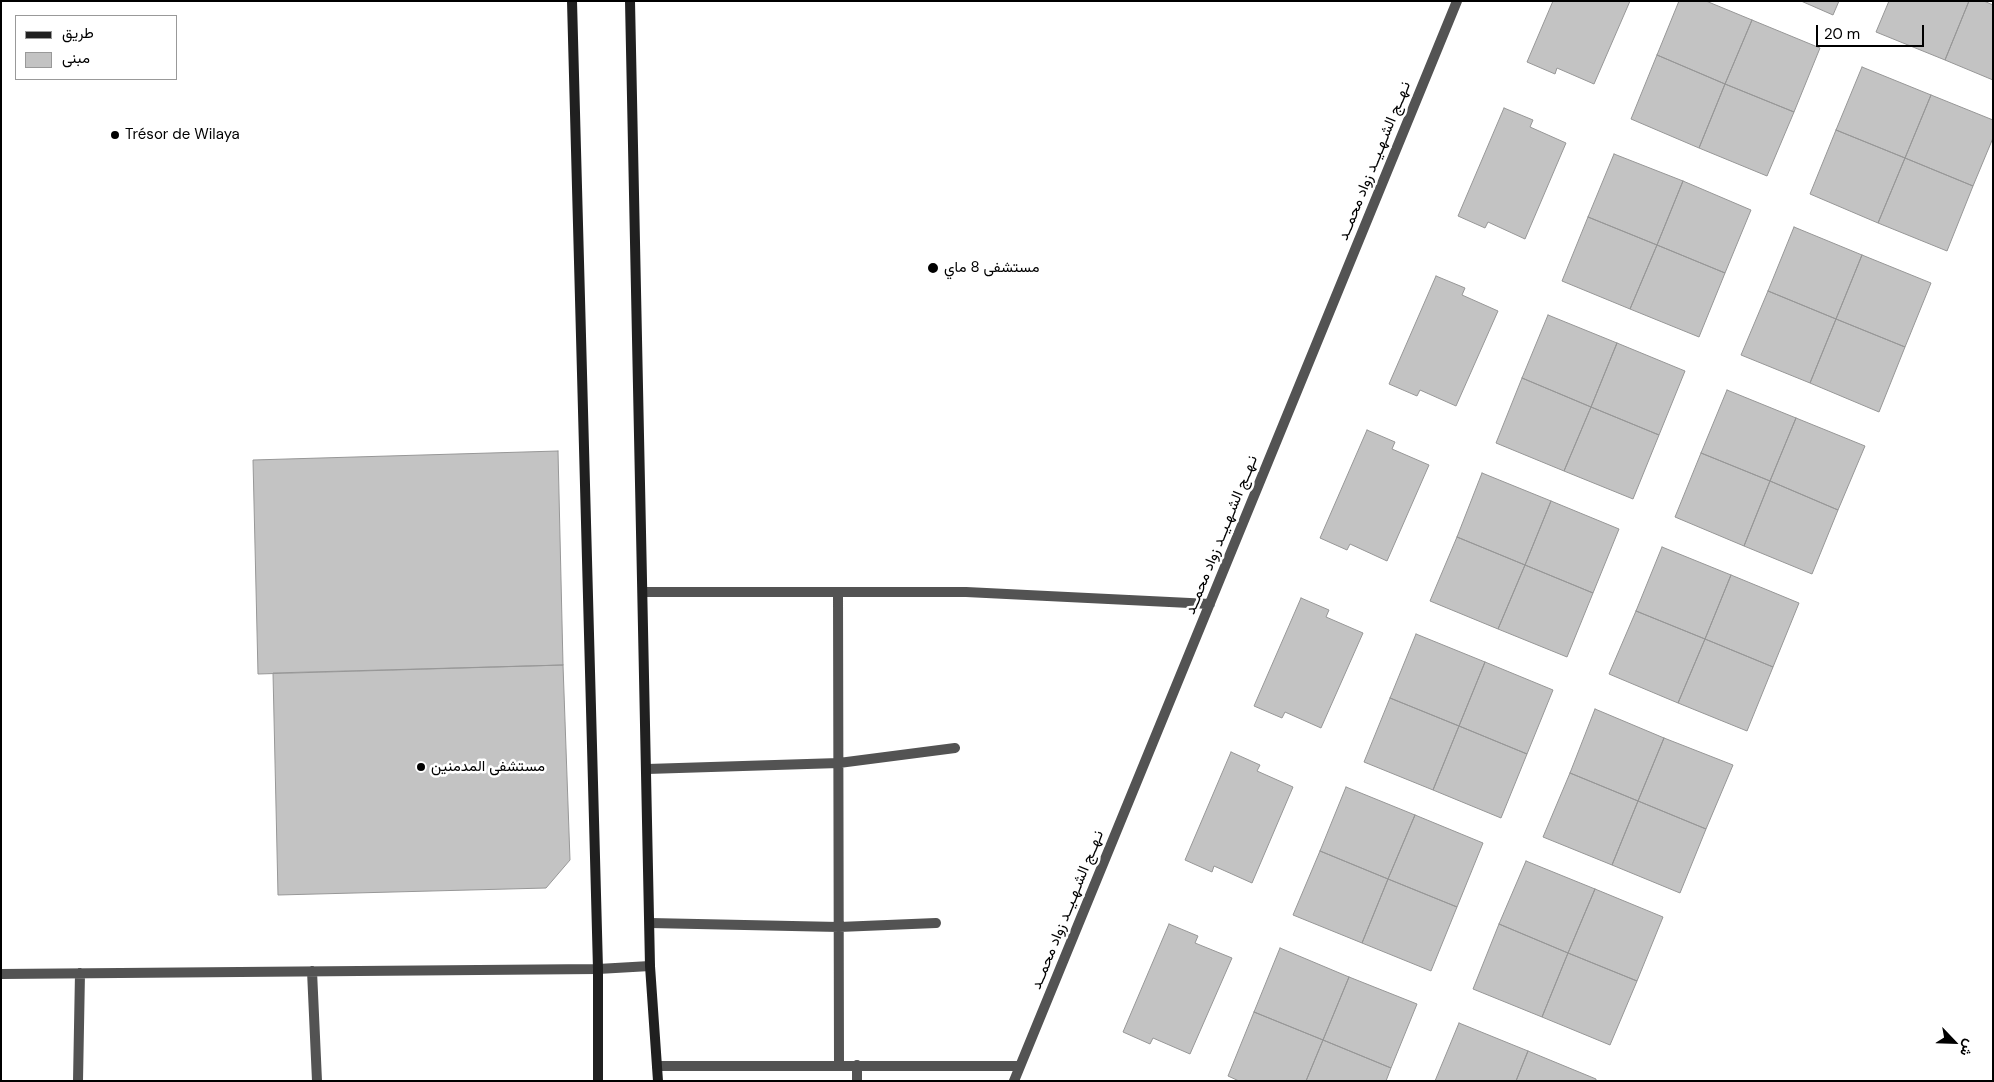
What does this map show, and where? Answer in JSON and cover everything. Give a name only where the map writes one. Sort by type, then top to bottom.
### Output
[{"type":"main road","points":[[572,1],[598,969],[598,1081]]},
{"type":"main road","points":[[630,1],[650,966],[658,1081]]},
{"type":"street","name":"نـهــج الشـهـيــد زواد محمــد","points":[[1014,1081],[1457,1]]},
{"type":"street","points":[[643,592],[966,592],[1210,604]]},
{"type":"street","points":[[838,592],[839,1065]]},
{"type":"street","points":[[647,769],[839,763],[955,748]]},
{"type":"street","points":[[650,923],[839,927],[936,923]]},
{"type":"street","points":[[1,974],[598,969],[650,966]]},
{"type":"street","points":[[312,971],[317,1081]]},
{"type":"street","points":[[78,1081],[80,973]]},
{"type":"street","points":[[857,1065],[858,1081]]},
{"type":"street","points":[[658,1066],[1020,1066]]},
{"type":"building","points":[[1553,1],[1630,1],[1594,84],[1557,68],[1555,74],[1527,62]]},
{"type":"building","points":[[1679,1],[1706,1],[1752,20],[1725,84],[1657,55]]},
{"type":"building","points":[[1801,1],[1839,1],[1833,15]]},
{"type":"building","points":[[1889,1],[1969,1],[1945,60],[1876,32]]},
{"type":"building","points":[[1969,1],[1984,1],[1993,5],[1993,80],[1945,60]]},
{"type":"building","points":[[1752,20],[1820,48],[1794,112],[1725,84]]},
{"type":"building","points":[[1657,55],[1725,84],[1699,148],[1631,119]]},
{"type":"building","points":[[1862,67],[1931,95],[1905,158],[1836,130]]},
{"type":"building","points":[[1725,84],[1794,112],[1767,176],[1699,148]]},
{"type":"building","points":[[1931,95],[1993,120],[1993,138],[1973,186],[1905,158]]},
{"type":"building","points":[[1504,108],[1533,120],[1530,127],[1566,143],[1525,239],[1488,222],[1485,228],[1458,216]]},
{"type":"building","points":[[1836,130],[1905,158],[1878,223],[1810,194]]},
{"type":"building","points":[[1614,154],[1683,181],[1657,245],[1588,217]]},
{"type":"building","points":[[1905,158],[1973,186],[1947,251],[1878,223]]},
{"type":"building","points":[[1683,181],[1751,210],[1725,273],[1657,245]]},
{"type":"building","points":[[1588,217],[1657,245],[1630,309],[1562,281]]},
{"type":"building","points":[[1794,227],[1862,255],[1836,319],[1768,291]]},
{"type":"building","points":[[1657,245],[1725,273],[1699,337],[1630,309]]},
{"type":"building","points":[[1862,255],[1931,283],[1905,347],[1836,319]]},
{"type":"building","points":[[1436,276],[1465,288],[1462,295],[1498,311],[1456,406],[1420,390],[1417,396],[1389,384]]},
{"type":"building","points":[[1768,291],[1836,319],[1810,383],[1741,355]]},
{"type":"building","points":[[1548,315],[1617,343],[1591,407],[1522,378]]},
{"type":"building","points":[[1836,319],[1905,347],[1879,412],[1810,383]]},
{"type":"building","points":[[1617,343],[1685,371],[1659,435],[1591,407]]},
{"type":"building","points":[[1522,378],[1591,407],[1564,471],[1496,443]]},
{"type":"building","points":[[1727,390],[1796,418],[1770,481],[1701,453]]},
{"type":"building","points":[[1591,407],[1659,435],[1633,499],[1564,471]]},
{"type":"building","points":[[1796,418],[1865,446],[1838,510],[1770,481]]},
{"type":"building","points":[[1367,430],[1395,442],[1392,449],[1429,465],[1387,561],[1350,544],[1347,550],[1320,538]]},
{"type":"building","points":[[558,451],[563,665],[258,674],[253,460]]},
{"type":"building","points":[[1701,453],[1770,481],[1744,546],[1675,517]]},
{"type":"building","points":[[1482,473],[1551,501],[1525,565],[1457,537]]},
{"type":"building","points":[[1770,481],[1838,510],[1812,574],[1744,546]]},
{"type":"building","points":[[1551,501],[1619,529],[1593,593],[1525,565]]},
{"type":"building","points":[[1457,537],[1525,565],[1498,629],[1430,601]]},
{"type":"building","points":[[1662,547],[1731,575],[1705,639],[1636,611]]},
{"type":"building","points":[[1525,565],[1593,593],[1567,657],[1498,629]]},
{"type":"building","points":[[1731,575],[1799,603],[1773,667],[1705,639]]},
{"type":"building","points":[[1301,598],[1329,610],[1326,617],[1363,633],[1321,728],[1285,712],[1282,718],[1254,706]]},
{"type":"building","points":[[1636,611],[1705,639],[1678,703],[1609,674]]},
{"type":"building","points":[[1416,634],[1485,662],[1459,726],[1390,698]]},
{"type":"building","points":[[1705,639],[1773,667],[1747,731],[1678,703]]},
{"type":"building","points":[[1485,662],[1553,690],[1527,754],[1459,726]]},
{"type":"building","name":"مستشفى المدمنين","points":[[563,665],[570,860],[546,888],[278,895],[273,673]]},
{"type":"building","points":[[1390,698],[1459,726],[1433,790],[1364,762]]},
{"type":"building","points":[[1595,709],[1664,738],[1638,801],[1570,773]]},
{"type":"building","points":[[1459,726],[1527,754],[1501,818],[1433,790]]},
{"type":"building","points":[[1664,738],[1733,765],[1706,829],[1638,801]]},
{"type":"building","points":[[1231,752],[1260,765],[1257,771],[1293,787],[1252,883],[1214,866],[1212,872],[1185,860]]},
{"type":"building","points":[[1570,773],[1638,801],[1612,865],[1543,837]]},
{"type":"building","points":[[1346,787],[1415,815],[1388,879],[1320,851]]},
{"type":"building","points":[[1638,801],[1706,829],[1680,893],[1612,865]]},
{"type":"building","points":[[1415,815],[1483,843],[1457,907],[1388,879]]},
{"type":"building","points":[[1320,851],[1388,879],[1362,943],[1293,915]]},
{"type":"building","points":[[1526,861],[1595,889],[1568,953],[1499,924]]},
{"type":"building","points":[[1388,879],[1457,907],[1431,971],[1362,943]]},
{"type":"building","points":[[1595,889],[1663,917],[1637,981],[1568,953]]},
{"type":"building","points":[[1169,924],[1198,936],[1195,943],[1232,958],[1190,1054],[1153,1038],[1150,1044],[1123,1032]]},
{"type":"building","points":[[1499,924],[1568,953],[1542,1017],[1473,989]]},
{"type":"building","points":[[1280,948],[1349,977],[1323,1040],[1254,1012]]},
{"type":"building","points":[[1568,953],[1637,981],[1610,1045],[1542,1017]]},
{"type":"building","points":[[1349,977],[1417,1004],[1391,1068],[1323,1040]]},
{"type":"building","points":[[1254,1012],[1323,1040],[1306,1081],[1239,1081],[1228,1076]]},
{"type":"building","points":[[1459,1023],[1528,1051],[1516,1081],[1435,1081]]},
{"type":"building","points":[[1323,1040],[1391,1068],[1386,1081],[1306,1081]]},
{"type":"building","points":[[1528,1051],[1596,1079],[1596,1081],[1516,1081]]},
{"type":"place","name":"Trésor de Wilaya","points":[[115,135]]},
{"type":"place","name":"مستشفى 8 ماي","points":[[933,268]]},
{"type":"place","name":"مستشفى المدمنين","points":[[421,767]]}]
